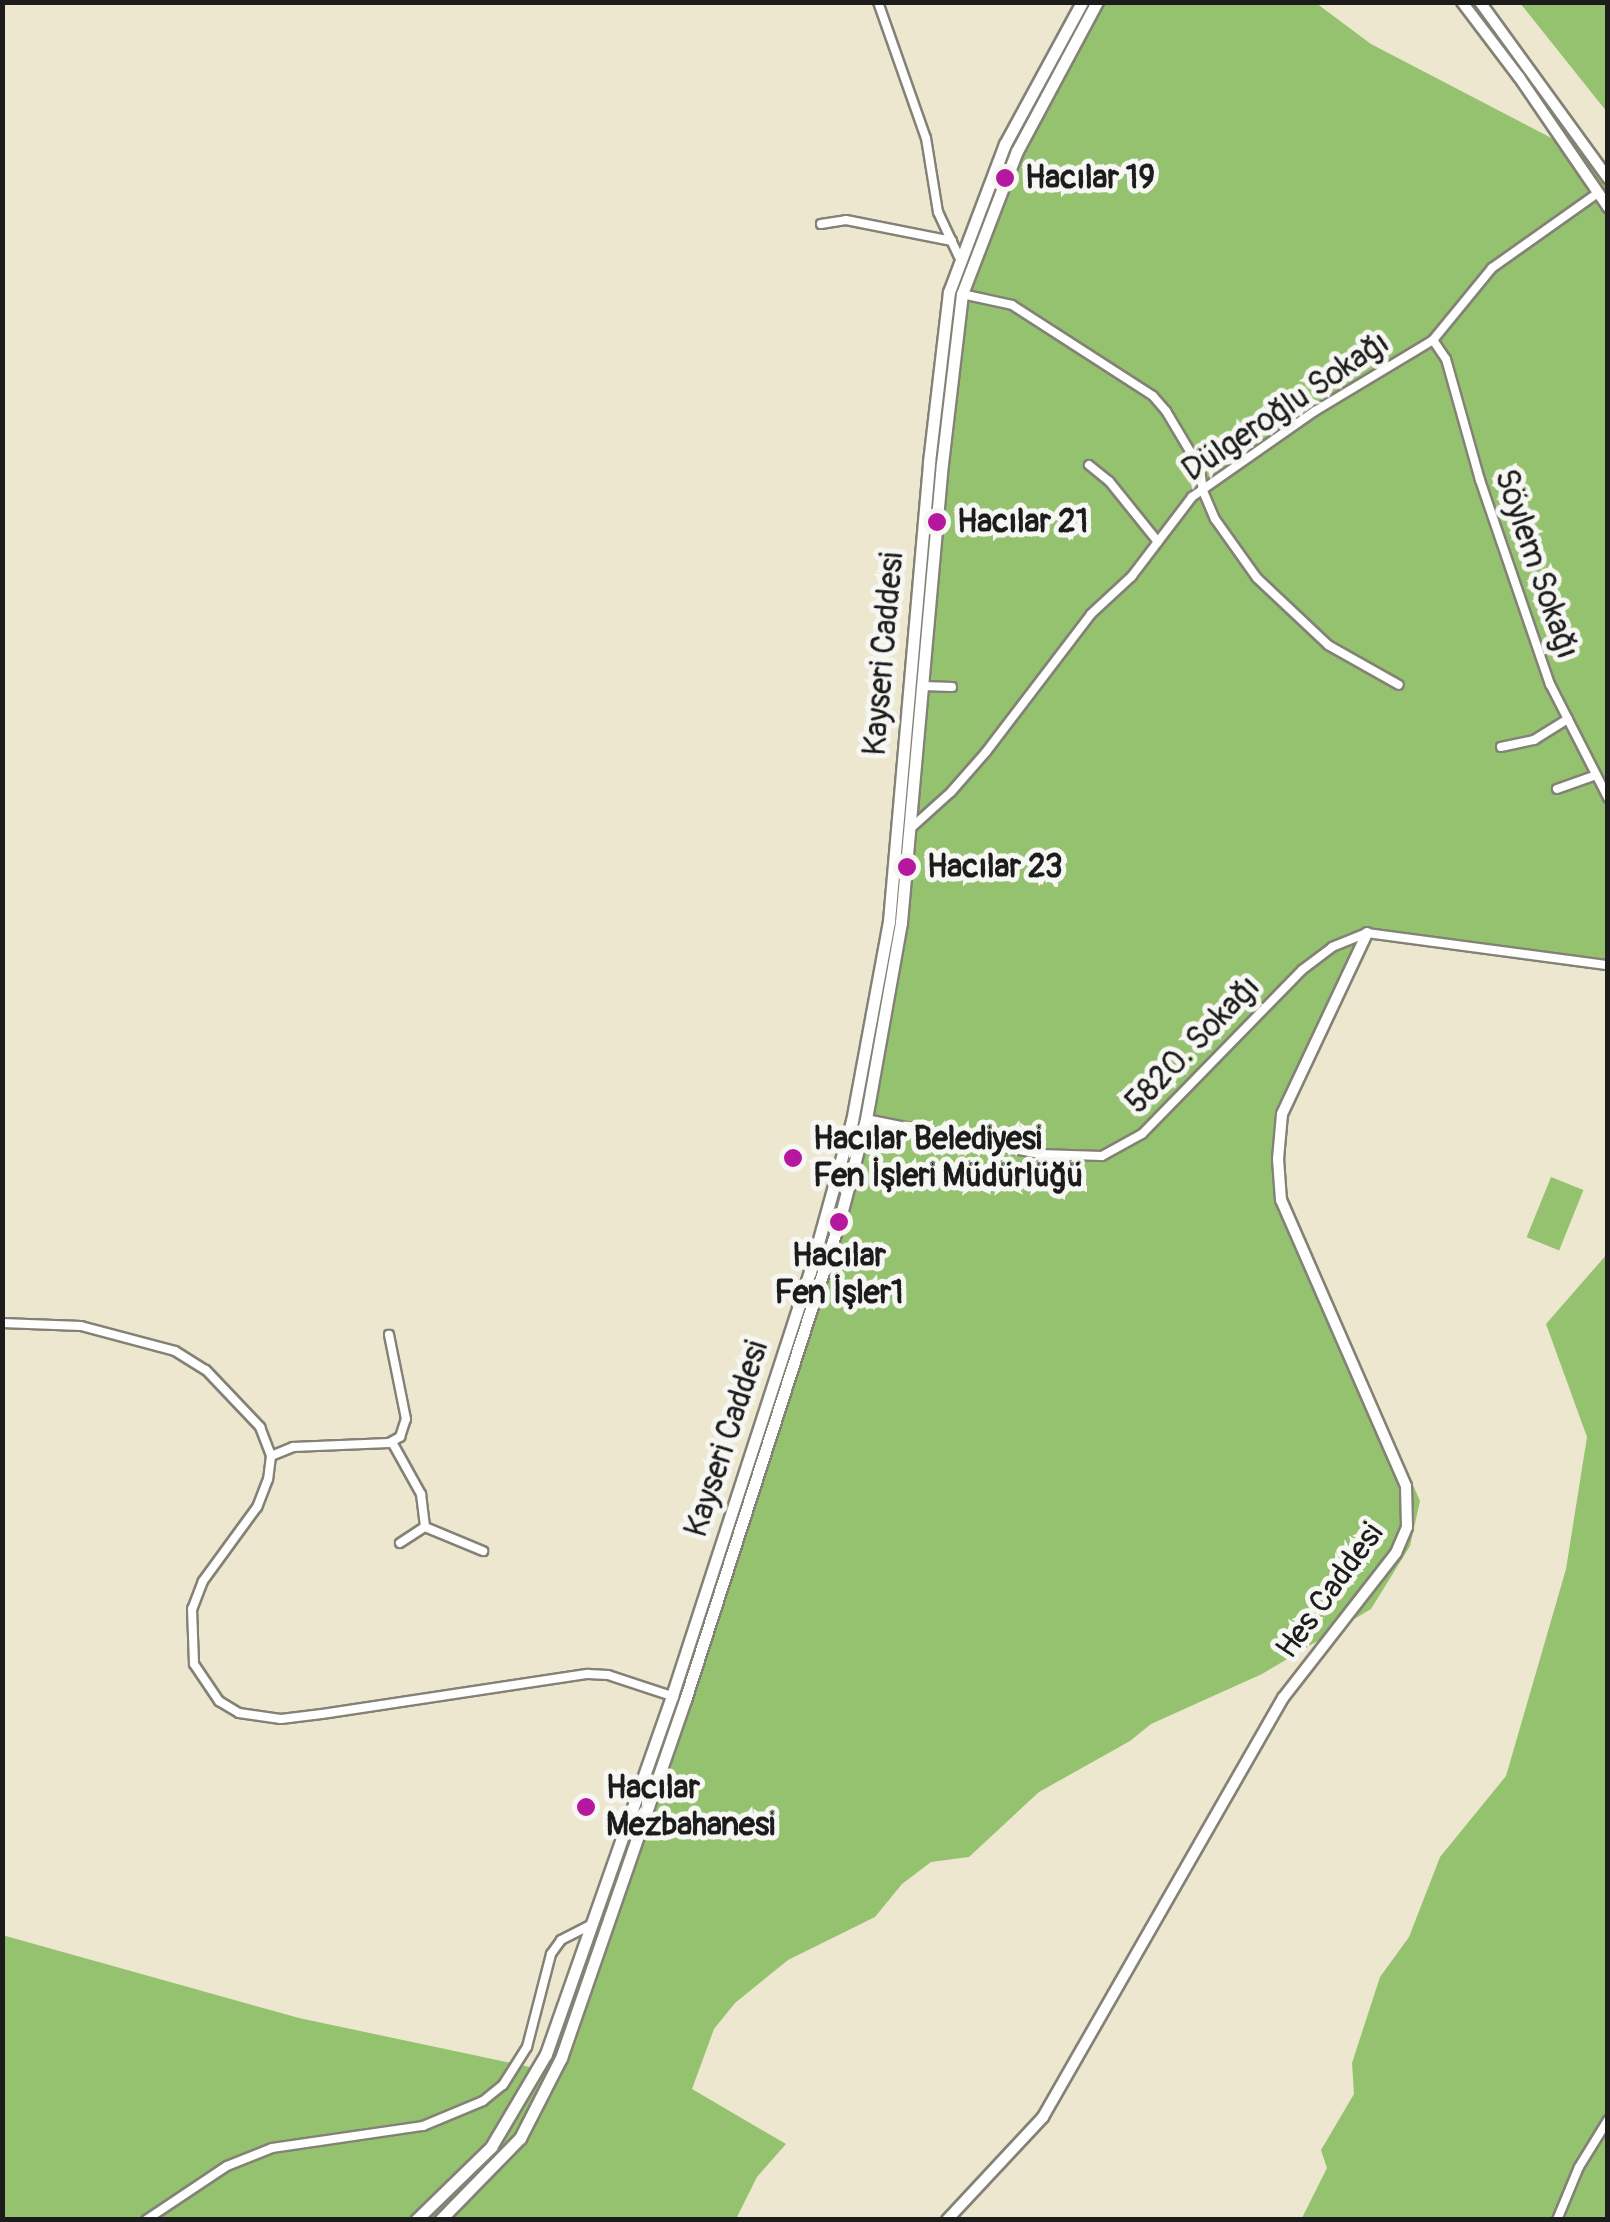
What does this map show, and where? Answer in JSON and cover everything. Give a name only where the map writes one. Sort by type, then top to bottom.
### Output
[{"type":"main road","name":"Kayseri Caddesi","points":[[416,2220],[460,2182],[506,2127],[546,2054],[672,1696],[810,1272],[852,1121],[874,1019],[889,921],[941,334],[960,257],[1005,144],[1082,2]]},
{"type":"main road","name":"Kayseri Caddesi","points":[[440,2220],[520,2138],[548,2089],[685,1700],[796,1360],[866,1119],[890,996],[911,828],[962,294],[1016,151],[1097,2]]},
{"type":"main road","points":[[672,1696],[685,1700]]},
{"type":"street","points":[[878,2],[926,138],[938,212],[960,257]]},
{"type":"street","points":[[1462,2],[1519,76],[1608,207]]},
{"type":"street","points":[[1480,2],[1608,178]]},
{"type":"street","name":"Dülgeroğlu Sokağı","points":[[911,828],[963,779],[1091,614],[1132,576],[1192,497],[1315,411],[1433,340],[1492,268],[1598,193]]},
{"type":"street","points":[[821,224],[846,220],[952,241]]},
{"type":"street","points":[[962,294],[1012,305],[1152,396],[1166,410],[1200,468],[1203,492],[1232,548],[1256,578],[1328,645],[1399,685]]},
{"type":"street","name":"Söylem Sokağı","points":[[1433,340],[1446,360],[1480,480],[1550,684],[1608,798]]},
{"type":"street","points":[[1088,465],[1109,481],[1158,542]]},
{"type":"street","points":[[923,686],[952,687]]},
{"type":"street","points":[[1501,748],[1534,740],[1568,720]]},
{"type":"street","points":[[1557,790],[1596,775]]},
{"type":"street","points":[[1366,933],[1608,965]]},
{"type":"street","name":"5820. Sokağı","points":[[866,1119],[1039,1154],[1080,1158],[1122,1148],[1142,1134],[1302,970],[1332,947],[1366,933]]},
{"type":"street","name":"Hes Caddesi","points":[[946,2220],[1038,2125],[1283,1698],[1396,1553],[1406,1526],[1406,1486],[1281,1200],[1278,1159],[1282,1114],[1366,933]]},
{"type":"street","points":[[2,1323],[81,1326],[175,1352],[206,1370],[260,1426],[271,1456],[257,1507],[203,1581],[192,1610],[194,1664],[218,1701],[239,1713],[281,1719],[588,1674],[608,1675],[672,1696]]},
{"type":"street","points":[[271,1456],[293,1448],[392,1442],[404,1432],[406,1419],[388,1335]]},
{"type":"street","points":[[392,1442],[421,1494],[425,1527]]},
{"type":"street","points":[[400,1544],[425,1527]]},
{"type":"street","points":[[425,1527],[483,1551]]},
{"type":"street","points":[[146,2220],[227,2166],[272,2148],[423,2126],[484,2102],[503,2085],[526,2047],[551,1954],[575,1930],[592,1925]]},
{"type":"street","points":[[1556,2220],[1595,2138],[1608,2120]]},
{"type":"street","points":[[1595,2138],[1608,2141]]},
{"type":"green space","points":[[1085,3],[1316,3],[1371,44],[1607,167],[1607,971],[1376,937],[1368,944],[1286,1118],[1285,1190],[1420,1501],[1410,1546],[1371,1609],[1262,1674],[1151,1724],[1130,1741],[1039,1792],[969,1857],[931,1862],[902,1884],[875,1917],[788,1960],[735,2003],[714,2029],[692,2089],[786,2144],[757,2177],[736,2219],[3,2219],[2,1935],[299,2018],[544,2070],[773,1405],[843,1177],[872,1052],[895,914],[952,305],[998,166]]},
{"type":"green space","points":[[1520,3],[1607,3],[1607,112]]},
{"type":"green space","points":[[1551,1177],[1583,1190],[1559,1250],[1527,1237]]},
{"type":"green space","points":[[1607,1254],[1607,2219],[1301,2220],[1327,2168],[1321,2150],[1354,2094],[1352,2063],[1380,1977],[1409,1937],[1440,1857],[1506,1776],[1566,1569],[1587,1437],[1546,1324]]},
{"type":"place","name":"Hacılar 19","points":[[1005,178]]},
{"type":"place","name":"Hacılar 21","points":[[937,522]]},
{"type":"place","name":"Hacılar 23","points":[[907,867]]},
{"type":"place","name":"Hacılar Belediyesi Fen İşleri Müdürlüğü","points":[[793,1158]]},
{"type":"place","name":"Hacılar Fen İşler1","points":[[839,1222]]},
{"type":"place","name":"Hacılar Mezbahanesi","points":[[586,1807]]}]
